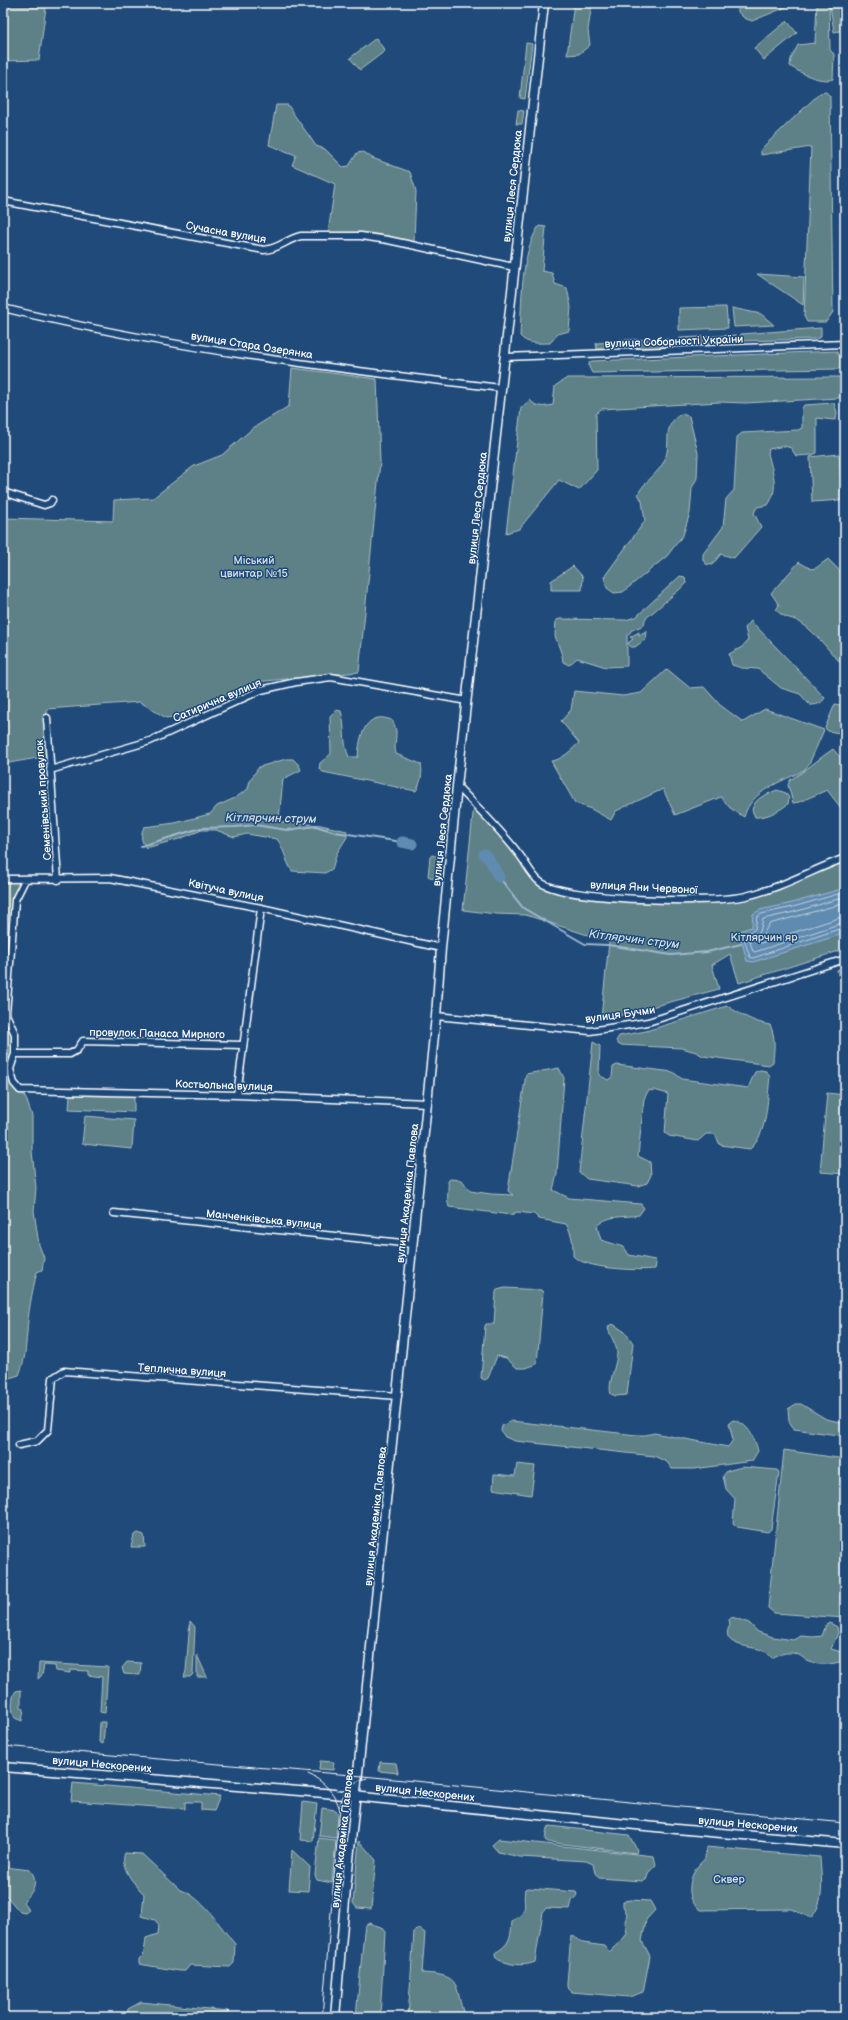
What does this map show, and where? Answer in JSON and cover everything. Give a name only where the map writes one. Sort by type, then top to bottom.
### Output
[{"type":"main road","name":"вулиця Леся Сердюка","points":[[436,1016],[441,948],[457,786],[544,3]]},
{"type":"main road","name":"вулиця Академіка Павлова","points":[[335,2017],[346,1889],[357,1797],[436,1016]]},
{"type":"main road","name":"вулиця Нескорених","points":[[3,1767],[357,1797],[665,1828],[845,1844]]},
{"type":"street","name":"Сучасна вулиця","points":[[3,201],[264,250],[272,250],[294,238],[301,236],[361,236],[388,240],[514,267]]},
{"type":"street","name":"вулиця Стара Озерянка","points":[[3,308],[101,329],[268,359],[501,388]]},
{"type":"street","name":"вулиця Соборності України","points":[[505,356],[845,344]]},
{"type":"street","points":[[3,492],[44,505],[50,503],[52,500]]},
{"type":"street","name":"Сатирична вулиця","points":[[50,770],[150,741],[261,690],[296,682],[331,677],[467,701]]},
{"type":"street","name":"Семенівський провулок","points":[[47,718],[58,880]]},
{"type":"street","name":"вулиця Яни Червоної","points":[[457,786],[518,853],[539,881],[552,888],[568,891],[608,897],[659,900],[705,900],[744,896],[793,880],[845,858]]},
{"type":"street","name":"Квітуча вулиця","points":[[3,879],[58,880],[110,878],[261,908],[441,948]]},
{"type":"street","points":[[15,1054],[15,1034],[6,1014],[15,900],[25,880]]},
{"type":"street","points":[[237,1095],[242,1045],[261,908]]},
{"type":"street","name":"вулиця Бучми","points":[[436,1016],[590,1031],[648,1022],[845,959]]},
{"type":"street","name":"провулок Панаса Мирного","points":[[15,1054],[70,1054],[77,1050],[84,1041],[242,1045]]},
{"type":"street","name":"Костьольна вулиця","points":[[15,1054],[10,1069],[14,1083],[20,1090],[237,1095],[427,1103]]},
{"type":"street","name":"Манченківська вулиця","points":[[114,1213],[412,1244]]},
{"type":"street","name":"Теплична вулиця","points":[[19,1445],[37,1441],[48,1430],[53,1378],[64,1371],[398,1396]]},
{"type":"green space","points":[[574,3],[592,3],[588,30],[590,45],[579,54],[567,55]]},
{"type":"green space","points":[[738,3],[796,3],[752,21],[744,18],[738,12]]},
{"type":"green space","points":[[817,3],[829,3],[830,50],[834,54],[833,79],[828,80],[822,80],[799,72],[790,66],[791,59],[798,45],[815,43]]},
{"type":"green space","points":[[845,3],[845,30],[834,32],[830,5]]},
{"type":"green space","points":[[3,6],[46,7],[39,60],[3,61]]},
{"type":"green space","points":[[787,21],[797,33],[764,60],[754,48]]},
{"type":"green space","points":[[376,38],[385,51],[360,70],[350,58]]},
{"type":"green space","points":[[526,43],[532,44],[525,99],[520,98]]},
{"type":"green space","points":[[826,92],[830,96],[833,312],[826,322],[807,322],[804,316],[811,147],[761,155],[761,149],[820,93]]},
{"type":"green space","points":[[276,105],[288,105],[316,146],[325,149],[343,167],[349,166],[357,153],[364,152],[372,158],[410,172],[416,191],[414,242],[388,236],[328,233],[335,184],[292,165],[296,155],[269,145]]},
{"type":"green space","points":[[518,110],[524,111],[522,124],[516,124]]},
{"type":"green space","points":[[539,226],[546,227],[542,271],[552,273],[555,284],[567,288],[571,307],[569,331],[558,334],[550,343],[530,342],[526,341],[520,336],[525,264],[528,250]]},
{"type":"green space","points":[[757,274],[804,277],[803,305]]},
{"type":"green space","points":[[726,307],[728,328],[679,330],[679,308]]},
{"type":"green space","points":[[732,308],[761,314],[774,325],[734,327]]},
{"type":"green space","points":[[821,328],[821,337],[815,339],[741,341],[739,339],[741,334]]},
{"type":"green space","points":[[736,335],[735,343],[680,345],[680,338]]},
{"type":"green space","points":[[670,339],[671,347],[621,348],[620,340]]},
{"type":"green space","points":[[613,342],[612,349],[597,349],[596,343]]},
{"type":"green space","points":[[836,351],[840,360],[839,369],[592,373],[589,367],[589,363],[592,361]]},
{"type":"green space","name":"Міський цвинтар №15","points":[[292,368],[377,379],[380,462],[359,672],[255,682],[185,715],[166,718],[140,702],[47,709],[49,756],[3,764],[3,518],[113,521],[114,500],[153,498],[194,466],[222,455],[253,428],[289,406]]},
{"type":"green space","points":[[839,377],[841,381],[842,395],[839,398],[745,403],[720,402],[601,409],[596,414],[597,470],[579,490],[559,480],[519,529],[506,533],[521,408],[530,400],[540,406],[553,405],[555,386],[567,378]]},
{"type":"green space","points":[[834,403],[837,412],[836,419],[817,418],[817,453],[812,455],[796,456],[791,448],[784,446],[769,449],[768,453],[774,479],[774,492],[768,505],[757,507],[754,513],[761,527],[734,558],[721,554],[712,565],[706,564],[703,560],[703,554],[723,527],[726,499],[734,490],[737,437],[742,433],[798,430],[802,428],[802,408],[804,405]]},
{"type":"green space","points":[[681,414],[689,416],[698,453],[697,478],[692,488],[690,513],[683,535],[667,556],[623,592],[614,593],[607,588],[604,577],[645,521],[642,501],[638,494],[644,485],[656,473],[665,459],[668,446],[669,429],[675,419]]},
{"type":"green space","points":[[839,454],[842,500],[812,502],[810,457]]},
{"type":"green space","points":[[828,559],[845,576],[845,661],[842,664],[807,627],[776,610],[779,605],[771,593],[799,562],[811,569],[816,568]]},
{"type":"green space","points":[[573,566],[583,577],[582,590],[551,590],[551,581]]},
{"type":"green space","points":[[680,576],[685,577],[686,584],[645,619],[644,625],[632,630],[627,636],[627,666],[606,667],[577,658],[569,665],[563,662],[555,636],[556,620],[625,620],[636,617]]},
{"type":"green space","points":[[751,621],[825,698],[822,702],[810,705],[800,694],[781,688],[758,669],[742,668],[732,665],[729,654],[742,647],[748,640],[745,628]]},
{"type":"green space","points":[[647,631],[646,639],[635,647],[630,647],[628,643],[633,639],[630,637],[639,632],[639,636]]},
{"type":"green space","points":[[667,669],[690,688],[704,687],[720,705],[743,722],[765,709],[824,730],[809,764],[804,770],[760,793],[753,800],[744,817],[730,808],[721,797],[675,815],[663,789],[616,811],[611,820],[591,809],[575,803],[551,761],[559,759],[579,743],[561,721],[571,710],[574,691],[623,696],[641,693]]},
{"type":"green space","points":[[835,704],[845,706],[845,734],[828,731],[825,728]]},
{"type":"green space","points":[[336,710],[341,711],[349,757],[358,757],[361,737],[367,725],[371,721],[377,718],[384,718],[393,721],[396,731],[396,754],[421,764],[421,778],[416,791],[323,772],[319,769],[320,763],[331,754],[330,716]]},
{"type":"green space","points":[[833,749],[845,763],[845,813],[827,790],[799,802],[793,803],[788,785],[790,780]]},
{"type":"green space","points":[[286,759],[293,759],[299,765],[301,770],[283,779],[279,819],[281,822],[321,825],[347,831],[347,837],[337,853],[332,869],[325,873],[292,871],[277,839],[247,834],[234,837],[216,830],[202,830],[179,839],[146,848],[144,845],[142,835],[144,827],[175,823],[210,814],[217,806],[235,798],[248,789],[250,780],[259,767]]},
{"type":"green space","points":[[777,790],[786,793],[789,798],[788,804],[772,814],[755,817],[752,810],[758,799]]},
{"type":"green space","name":"Кітлярчин яр","points":[[474,804],[539,881],[568,891],[686,900],[744,896],[845,859],[845,949],[739,983],[730,954],[712,965],[719,989],[618,1016],[601,1018],[609,942],[526,915],[496,914],[463,910]]},
{"type":"green space","points":[[432,855],[439,857],[441,861],[439,876],[434,879],[428,876],[430,857]]},
{"type":"green space","points":[[3,880],[25,880],[15,900],[6,1014],[15,1034],[10,1069],[27,1101],[32,1116],[32,1151],[36,1188],[34,1211],[39,1245],[44,1258],[42,1270],[37,1272],[30,1302],[23,1364],[19,1375],[3,1380]]},
{"type":"green space","points":[[845,967],[845,980],[842,980],[838,975],[837,970]]},
{"type":"green space","points":[[727,1006],[753,1020],[770,1025],[774,1039],[773,1062],[769,1065],[703,1056],[696,1052],[682,1048],[619,1045],[616,1041],[619,1036],[646,1031]]},
{"type":"green space","points":[[593,1042],[600,1046],[599,1075],[608,1080],[612,1077],[613,1067],[617,1065],[673,1072],[682,1079],[748,1088],[755,1072],[760,1070],[766,1071],[770,1077],[766,1116],[756,1143],[750,1149],[720,1145],[715,1134],[706,1134],[698,1141],[669,1136],[665,1133],[668,1094],[654,1090],[648,1091],[644,1099],[638,1156],[650,1162],[651,1175],[647,1183],[638,1186],[587,1179],[579,1172]]},
{"type":"green space","points":[[559,1068],[564,1078],[557,1174],[553,1190],[569,1198],[641,1204],[644,1208],[639,1215],[611,1218],[601,1222],[597,1226],[601,1240],[624,1247],[629,1255],[655,1260],[655,1269],[637,1270],[612,1268],[588,1264],[579,1260],[573,1256],[573,1244],[566,1224],[539,1219],[534,1214],[517,1212],[511,1215],[449,1207],[448,1181],[450,1179],[462,1180],[470,1191],[513,1195],[508,1191],[526,1074]]},
{"type":"green space","points":[[827,1093],[845,1095],[845,1174],[820,1172]]},
{"type":"green space","points":[[70,1095],[134,1095],[134,1112],[69,1109]]},
{"type":"green space","points":[[85,1116],[134,1120],[132,1149],[82,1144]]},
{"type":"green space","points":[[505,1288],[541,1290],[543,1292],[537,1364],[526,1368],[517,1368],[506,1358],[497,1356],[488,1378],[485,1380],[481,1378],[485,1326],[486,1324],[494,1324],[496,1292],[497,1290]]},
{"type":"green space","points":[[613,1324],[625,1332],[633,1343],[627,1395],[616,1396],[611,1394],[610,1390],[617,1353],[608,1328]]},
{"type":"green space","points":[[796,1404],[801,1404],[826,1419],[845,1423],[845,1436],[794,1429],[789,1421],[788,1409]]},
{"type":"green space","points":[[733,1420],[738,1421],[746,1427],[750,1431],[755,1441],[758,1451],[752,1461],[694,1469],[672,1469],[667,1462],[654,1456],[515,1441],[505,1437],[501,1431],[502,1426],[511,1421],[637,1435],[654,1433],[728,1447],[733,1440],[729,1423]]},
{"type":"green space","points":[[784,1450],[845,1459],[845,1618],[774,1613],[768,1608]]},
{"type":"green space","points":[[517,1464],[535,1466],[531,1495],[493,1489],[494,1474],[515,1476]]},
{"type":"green space","points":[[742,1467],[777,1470],[779,1472],[771,1529],[768,1532],[737,1527],[733,1523],[735,1499],[726,1489],[723,1476],[727,1471]]},
{"type":"green space","points":[[138,1533],[144,1535],[145,1547],[131,1547],[134,1535]]},
{"type":"green space","points":[[732,1617],[749,1623],[758,1632],[773,1637],[793,1640],[801,1636],[822,1636],[826,1625],[830,1623],[837,1627],[838,1633],[831,1649],[845,1653],[843,1661],[831,1664],[818,1664],[796,1654],[789,1653],[772,1658],[763,1651],[737,1644],[728,1637],[727,1632],[730,1625],[729,1619]]},
{"type":"green space","points":[[190,1621],[195,1627],[193,1674],[190,1677],[184,1677],[186,1671]]},
{"type":"green space","points":[[197,1655],[207,1677],[197,1677]]},
{"type":"green space","points":[[127,1662],[141,1663],[140,1675],[124,1674],[122,1668]]},
{"type":"green space","points":[[39,1663],[108,1667],[105,1713],[100,1712],[102,1677],[88,1675],[88,1671],[70,1670],[70,1673],[56,1671],[55,1666],[44,1665],[42,1675],[38,1679]]},
{"type":"green space","points":[[21,1690],[21,1707],[24,1709],[22,1721],[15,1718],[12,1708],[14,1693]]},
{"type":"green space","points":[[100,1722],[105,1722],[103,1744],[99,1742]]},
{"type":"green space","points":[[320,1761],[334,1762],[333,1770],[319,1769]]},
{"type":"green space","points":[[380,1762],[396,1763],[398,1773],[379,1771]]},
{"type":"green space","points":[[73,1783],[220,1796],[214,1811],[201,1810],[201,1802],[185,1802],[185,1809],[71,1801]]},
{"type":"green space","points":[[303,1802],[317,1804],[313,1841],[300,1840]]},
{"type":"green space","points":[[322,1808],[336,1810],[338,1815],[336,1838],[319,1836]]},
{"type":"green space","points":[[550,1826],[629,1835],[637,1850],[636,1853],[548,1842],[545,1840],[547,1828]]},
{"type":"green space","points":[[319,1838],[336,1840],[332,1883],[317,1880],[315,1875]]},
{"type":"green space","points":[[499,1839],[654,1856],[656,1865],[649,1872],[646,1880],[642,1881],[599,1878],[595,1873],[593,1864],[586,1861],[520,1857],[498,1852],[492,1845]]},
{"type":"green space","points":[[359,1841],[376,1860],[371,1909],[357,1908],[353,1903]]},
{"type":"green space","name":"Сквер","points":[[706,1847],[820,1857],[822,1889],[816,1911],[811,1918],[791,1909],[701,1910],[694,1904],[690,1895],[690,1883],[697,1867],[705,1859]]},
{"type":"green space","points":[[292,1850],[310,1867],[308,1891],[289,1890]]},
{"type":"green space","points":[[125,1853],[142,1854],[180,1890],[188,1893],[203,1905],[235,1944],[234,1963],[230,1967],[190,1965],[185,1971],[180,1971],[139,1964],[139,1959],[144,1954],[146,1938],[158,1934],[159,1925],[155,1920],[142,1916],[144,1894],[128,1875],[124,1864]]},
{"type":"green space","points":[[3,1865],[5,1867],[30,1870],[33,1874],[35,1883],[34,1887],[23,1902],[29,1910],[25,1913],[20,1912],[3,1892]]},
{"type":"green space","points":[[525,1889],[576,1892],[577,1895],[572,1901],[570,1909],[546,1908],[543,1912],[535,1962],[520,1965],[503,1962],[495,1957],[496,1952],[509,1940],[512,1921],[522,1914],[524,1910]]},
{"type":"green space","points":[[623,1901],[650,1901],[655,1910],[646,1920],[642,1941],[650,1956],[643,1992],[629,1997],[572,1992],[567,1987],[571,1935],[583,1943],[605,1946],[609,1952],[627,1934],[625,1922],[627,1914],[623,1906]]},
{"type":"green space","points":[[369,1923],[381,1927],[385,1932],[380,2017],[356,2017],[364,1932],[365,1926]]},
{"type":"green space","points":[[420,1929],[425,1933],[422,1973],[445,1976],[455,1984],[465,2017],[408,2017],[414,1931]]},
{"type":"green space","points":[[141,2002],[228,2011],[231,2017],[127,2017],[128,2009]]},
{"type":"water","points":[[845,888],[845,931],[833,937],[753,962],[747,961],[739,931],[752,927],[753,914],[760,910],[792,903]]},
{"type":"waterway","name":"Кітлярчин струм","points":[[141,846],[201,828],[255,825],[287,830],[316,826],[335,832],[402,842]]},
{"type":"waterway","points":[[402,842],[412,844]]},
{"type":"waterway","points":[[484,854],[489,859],[499,877]]},
{"type":"waterway","name":"Кітлярчин струм","points":[[499,877],[523,908],[585,944],[608,945],[671,955],[707,952],[741,944]]},
{"type":"tram line","points":[[3,1746],[363,1776],[845,1823]]},
{"type":"tram line","points":[[308,1774],[319,1780],[328,1788],[335,1798],[340,1810]]},
{"type":"tram line","points":[[322,2017],[341,1801],[348,1788],[356,1782],[367,1778]]}]
